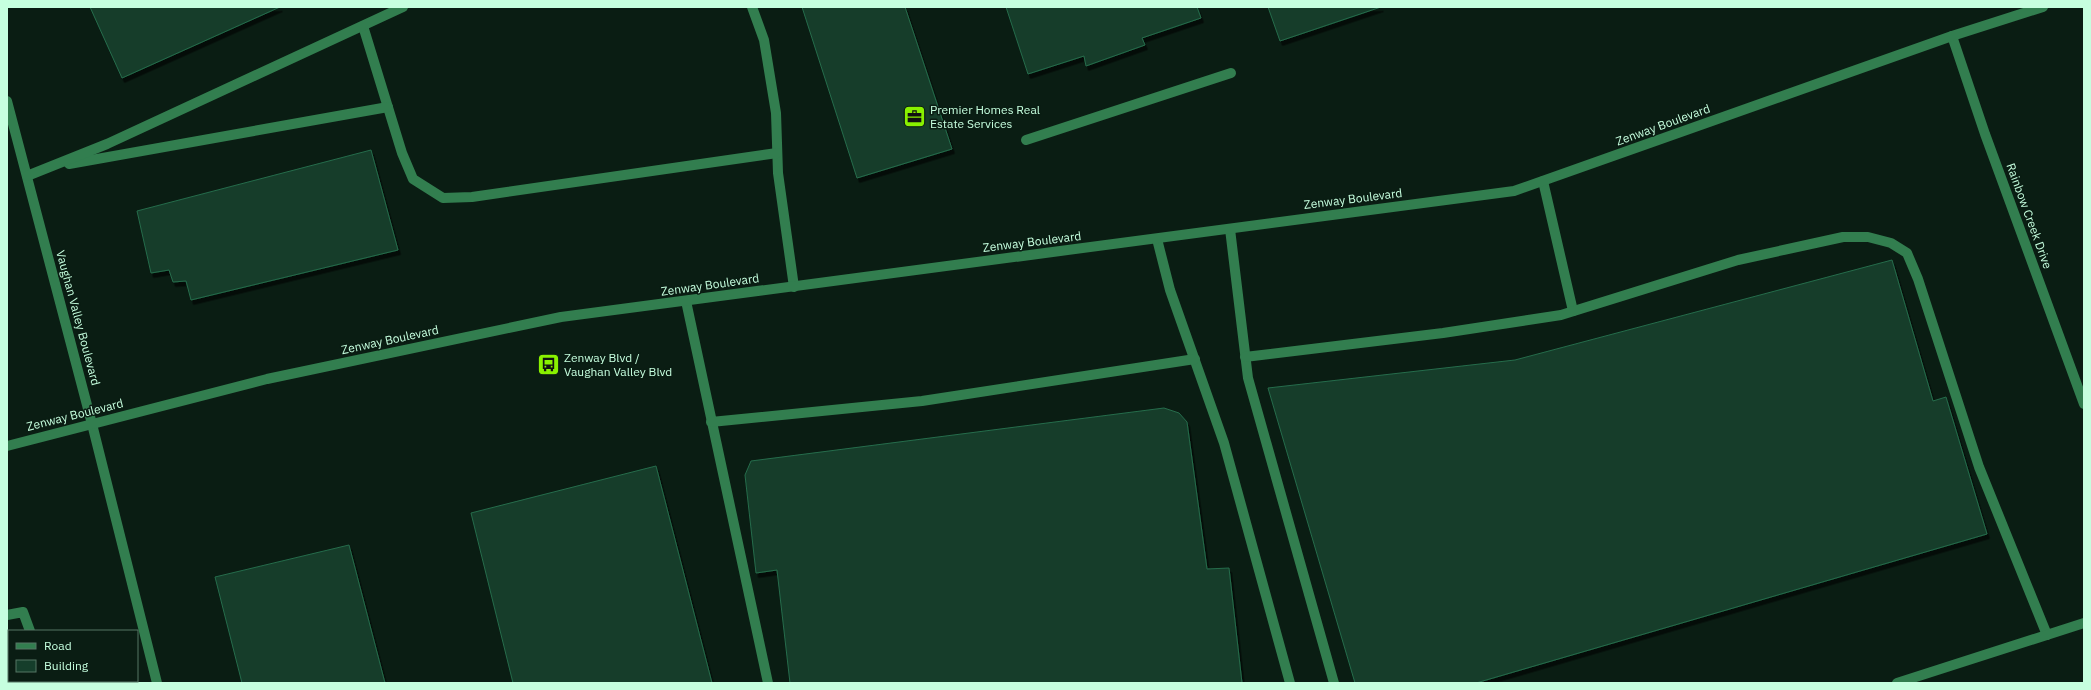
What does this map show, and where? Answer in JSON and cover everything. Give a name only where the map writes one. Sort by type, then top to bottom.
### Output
[{"type":"street","points":[[27,176],[107,144],[404,7]]},
{"type":"street","points":[[752,7],[764,40],[776,113],[778,174],[794,287]]},
{"type":"street","name":"Zenway Boulevard","points":[[7,446],[267,379],[561,317],[1514,191],[1952,36],[2043,7]]},
{"type":"street","points":[[363,26],[388,107],[413,179],[443,198],[472,198],[777,153]]},
{"type":"street","name":"Rainbow Creek Drive","points":[[1952,36],[1984,134],[2084,404]]},
{"type":"street","points":[[1026,140],[1231,73]]},
{"type":"street","name":"Vaughan Valley Boulevard","points":[[7,101],[92,424],[157,683]]},
{"type":"street","points":[[50,167],[388,107]]},
{"type":"street","points":[[1543,181],[1573,311]]},
{"type":"street","points":[[1230,229],[1248,378],[1334,683]]},
{"type":"street","points":[[1245,357],[1443,333],[1561,315],[1738,260],[1843,237],[1868,237],[1891,243],[1907,253],[1918,279],[1979,467],[2047,635]]},
{"type":"street","points":[[1156,239],[1170,290],[1224,443],[1290,683]]},
{"type":"street","points":[[686,301],[768,683]]},
{"type":"street","points":[[711,422],[922,401],[1195,359]]},
{"type":"street","points":[[7,615],[23,612],[30,630]]},
{"type":"street","points":[[1897,683],[2084,624]]},
{"type":"building","points":[[90,7],[280,7],[122,78]]},
{"type":"building","points":[[802,7],[905,7],[952,149],[857,178]]},
{"type":"building","points":[[1006,7],[1197,7],[1201,18],[1142,38],[1145,45],[1086,66],[1084,56],[1028,74]]},
{"type":"building","points":[[1268,7],[1381,7],[1280,41]]},
{"type":"building","points":[[371,150],[398,250],[191,300],[186,281],[173,282],[169,270],[151,273],[137,211]]},
{"type":"building","points":[[1892,260],[1933,401],[1946,397],[1987,534],[1476,683],[1355,683],[1268,388],[1515,360]]},
{"type":"building","points":[[1164,408],[1179,413],[1187,422],[1207,569],[1229,568],[1242,683],[790,683],[777,570],[756,573],[745,475],[751,461]]},
{"type":"building","points":[[656,466],[712,683],[513,683],[471,513]]},
{"type":"building","points":[[349,545],[385,683],[242,683],[215,577]]},
{"type":"place","name":"Premier Homes Real Estate Services","points":[[914,117]]},
{"type":"place","name":"Zenway Blvd / Vaughan Valley Blvd","points":[[548,365]]}]
